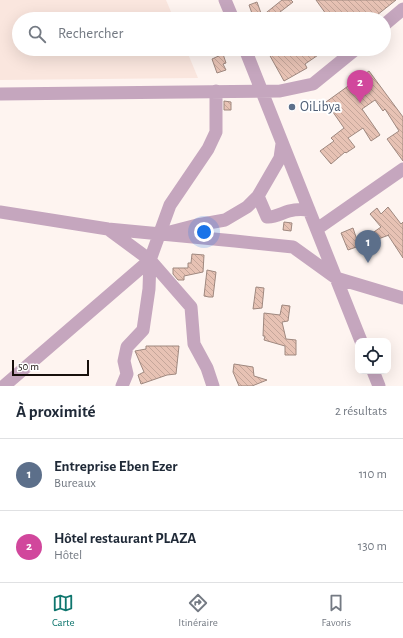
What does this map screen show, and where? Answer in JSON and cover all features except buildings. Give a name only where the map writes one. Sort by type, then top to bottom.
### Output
[{"type":"street","points":[[225,0],[230,12]]},
{"type":"street","points":[[391,19],[403,9]]},
{"type":"street","points":[[248,56],[360,338]]},
{"type":"street","points":[[0,94],[280,91],[313,84],[347,56]]},
{"type":"street","points":[[122,386],[127,374],[124,361],[127,346],[143,330],[150,289],[150,260],[170,205],[208,148],[216,132],[216,91]]},
{"type":"street","points":[[160,234],[225,220],[247,208],[258,196],[280,158],[282,143]]},
{"type":"street","points":[[317,229],[403,169]]},
{"type":"street","points":[[258,196],[267,216],[270,217],[290,211],[302,209],[309,210]]},
{"type":"street","points":[[0,212],[108,230],[235,240],[293,247],[336,278],[403,298]]},
{"type":"street","points":[[108,230],[150,260],[191,307],[194,344],[207,368],[213,386]]},
{"type":"street","points":[[4,386],[150,260]]},
{"type":"street","points":[[374,374],[379,386]]},
{"type":"shaded area","points":[[0,0],[166,0],[171,12],[12,12],[12,56],[189,56],[198,78],[0,80]]},
{"type":"place","name":"Hôtel restaurant PLAZA","points":[[360,103]]},
{"type":"place","name":"OiLibya","points":[[292,107]]},
{"type":"place","name":"Entreprise Eben Ezer","points":[[368,263]]}]
